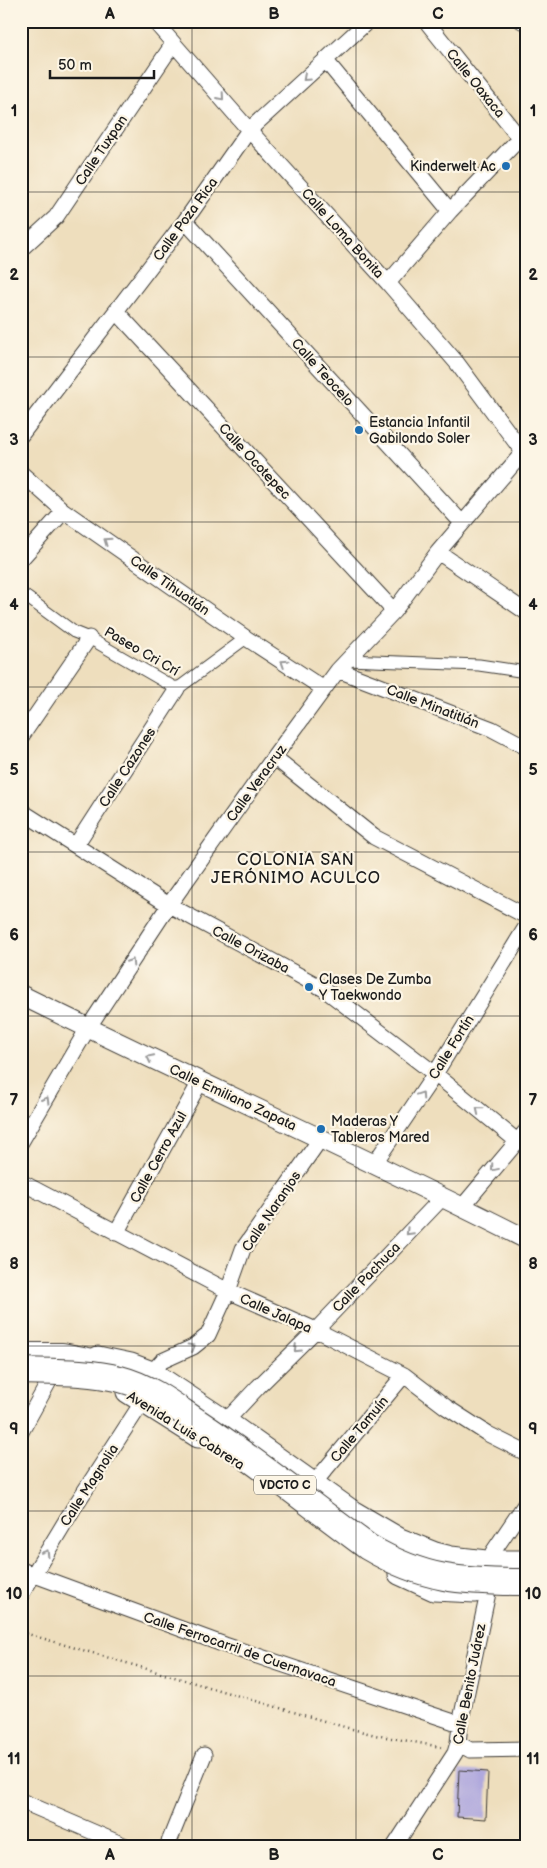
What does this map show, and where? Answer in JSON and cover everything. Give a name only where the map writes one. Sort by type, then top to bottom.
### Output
[{"type":"highway","name":"VDCTO C","points":[[21,1356],[62,1356],[144,1373],[174,1390],[326,1501],[389,1542],[422,1557],[458,1567],[526,1568]]},
{"type":"highway","name":"VDCTO C","points":[[21,1373],[70,1372],[102,1376],[120,1379],[152,1392],[220,1437],[368,1547],[391,1561],[422,1573],[450,1579],[526,1582]]},
{"type":"main road","name":"Avenida Luis Cabrera","points":[[21,1350],[74,1352],[131,1364],[152,1372],[226,1421],[354,1512],[400,1539],[435,1553],[451,1557],[486,1561],[526,1561]]},
{"type":"main road","points":[[21,1373],[32,1369],[111,1380],[152,1372]]},
{"type":"main road","name":"Avenida Luis Cabrera","points":[[21,1373],[52,1376],[117,1387],[143,1401],[257,1476],[378,1562],[412,1581],[434,1590],[526,1593]]},
{"type":"main road","points":[[337,1532],[334,1527],[336,1520],[346,1513],[354,1512]]},
{"type":"street","name":"Calle Loma Bonita","points":[[154,21],[457,363],[524,450]]},
{"type":"street","name":"Calle Poza Rica","points":[[21,435],[185,221],[249,130],[368,21]]},
{"type":"street","name":"Calle Oaxaca","points":[[426,21],[523,142]]},
{"type":"street","points":[[522,21],[526,22]]},
{"type":"street","name":"Calle Tuxpan","points":[[21,249],[56,217],[173,44]]},
{"type":"street","points":[[326,61],[450,211]]},
{"type":"street","points":[[388,283],[450,211],[523,142]]},
{"type":"street","name":"Calle Teocelo","points":[[185,221],[462,523]]},
{"type":"street","name":"Calle Ocotepec","points":[[116,312],[394,611]]},
{"type":"street","name":"Calle Veracruz","points":[[24,1133],[88,1028],[169,905],[274,757],[343,665],[394,611],[438,552],[524,450]]},
{"type":"street","name":"Calle Tihuatlán","points":[[21,473],[64,511],[246,638],[324,689]]},
{"type":"street","points":[[21,559],[64,511]]},
{"type":"street","points":[[438,552],[526,612]]},
{"type":"street","name":"Paseo Cri Crí","points":[[21,593],[74,632],[88,638],[177,689],[246,638]]},
{"type":"street","points":[[21,737],[88,638]]},
{"type":"street","points":[[343,665],[478,665],[526,672]]},
{"type":"street","name":"Calle Minatitlán","points":[[343,665],[492,729],[526,747]]},
{"type":"street","name":"Calle Cazones","points":[[76,845],[177,689]]},
{"type":"street","points":[[274,757],[374,837],[526,916]]},
{"type":"street","name":"Calle Orizaba","points":[[21,811],[169,905],[324,988],[435,1074],[521,1136]]},
{"type":"street","name":"Calle Fortín","points":[[374,1164],[435,1074],[526,928]]},
{"type":"street","name":"Calle Emiliano Zapata","points":[[21,995],[200,1082],[321,1138],[526,1239]]},
{"type":"street","name":"Calle Cerro Azul","points":[[116,1233],[200,1082]]},
{"type":"street","points":[[462,1207],[521,1136]]},
{"type":"street","name":"Calle Naranjos","points":[[152,1372],[162,1361],[193,1347],[208,1335],[228,1291],[243,1249],[321,1138]]},
{"type":"street","name":"Calle Jalapa","points":[[21,1182],[228,1291],[316,1330],[404,1375],[446,1407],[481,1430],[526,1453]]},
{"type":"street","name":"Calle Pachuca","points":[[226,1421],[443,1197]]},
{"type":"street","name":"Calle Magnolia","points":[[21,1595],[27,1572],[73,1508],[143,1401],[152,1372]]},
{"type":"street","name":"Calle Tamuín","points":[[314,1483],[404,1375]]},
{"type":"street","points":[[21,1432],[52,1376]]},
{"type":"street","points":[[493,1552],[526,1502]]},
{"type":"street","name":"Calle Ferrocarril de Cuernavaca","points":[[27,1572],[225,1645],[460,1724]]},
{"type":"street","name":"Calle Benito Juárez","points":[[394,1847],[455,1753],[453,1745],[460,1724],[488,1593]]},
{"type":"street","points":[[453,1745],[470,1750],[526,1749]]},
{"type":"street","points":[[167,1847],[204,1755]]},
{"type":"street","points":[[21,1801],[128,1847]]},
{"type":"path","points":[[21,1632],[348,1728],[375,1735],[453,1745]]},
{"type":"building","points":[[459,1770],[488,1772],[486,1819],[457,1817]]},
{"type":"place","name":"Kinderwelt Ac","points":[[506,166]]},
{"type":"place","name":"Estancia Infantil Gabilondo Soler","points":[[359,430]]},
{"type":"place","name":"Clases De Zumba Y Taekwondo","points":[[309,987]]},
{"type":"place","name":"Maderas Y Tableros Mared","points":[[321,1129]]},
{"type":"district","name":"COLONIA SAN JERÓNIMO ACULCO","points":[[296,868]]}]
